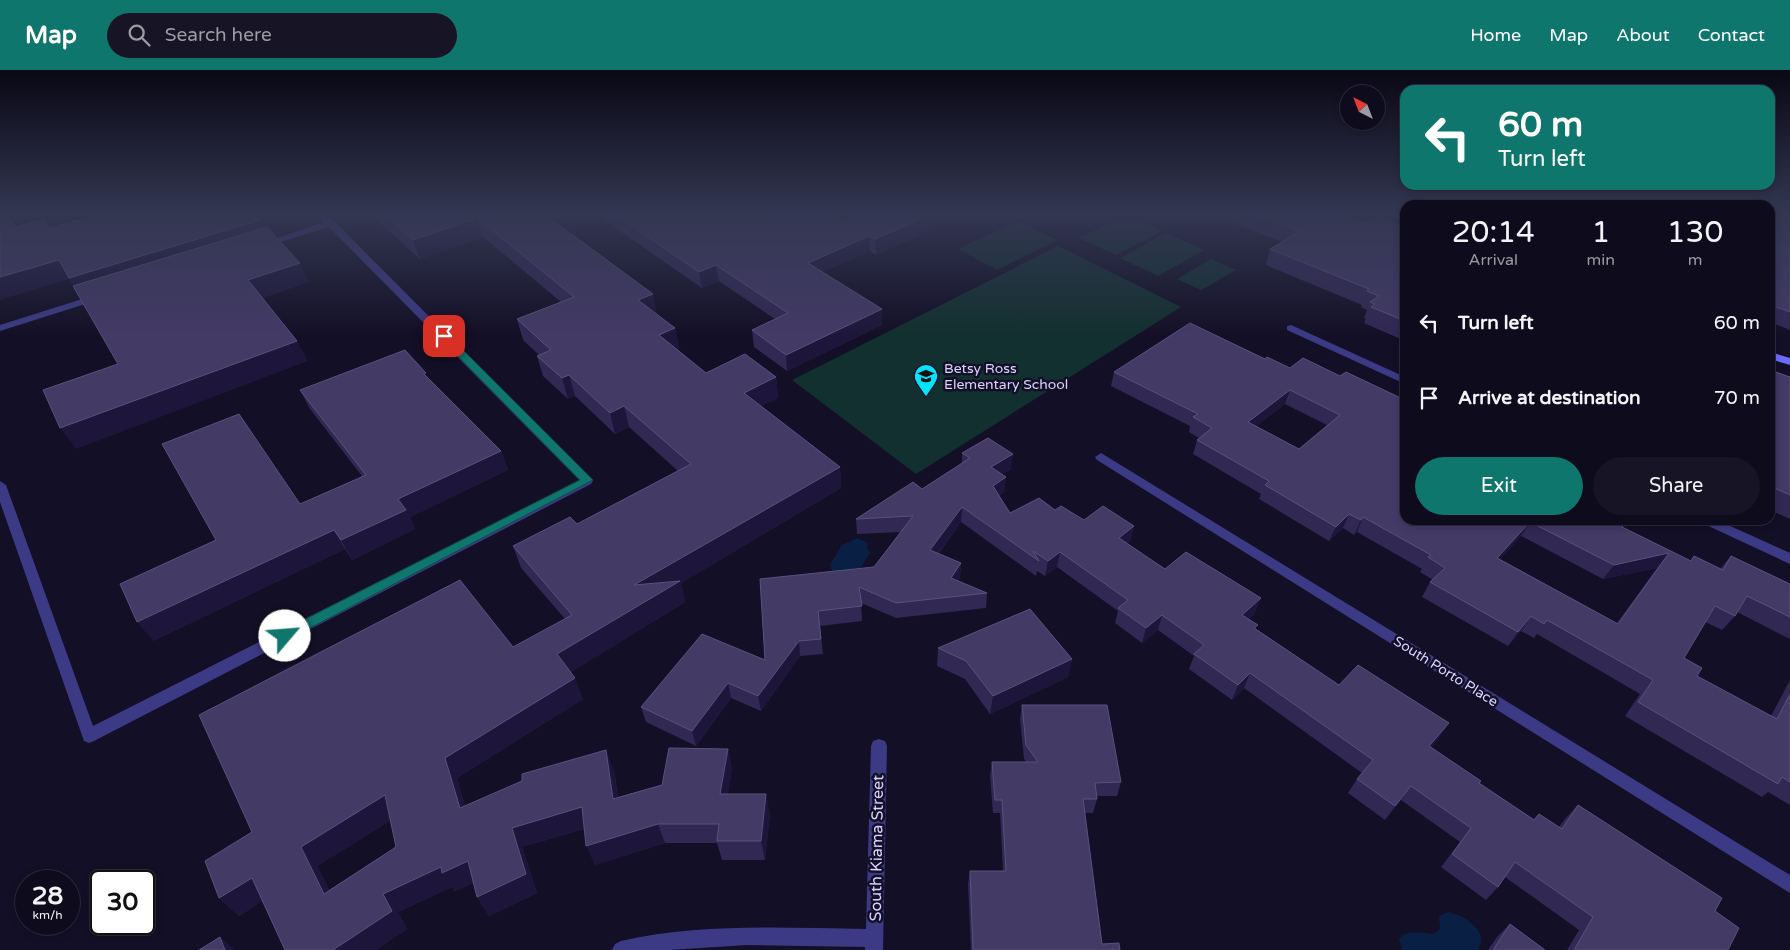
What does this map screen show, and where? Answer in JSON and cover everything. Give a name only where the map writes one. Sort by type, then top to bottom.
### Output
[{"type":"street","points":[[0,485],[89,736],[587,480],[362,254]]},
{"type":"street","points":[[0,328],[104,295]]},
{"type":"street","points":[[1291,328],[1400,378]]},
{"type":"street","points":[[1775,357],[1790,362]]},
{"type":"street","name":"South Porto Place","points":[[1101,457],[1790,885]]},
{"type":"street","points":[[1717,525],[1790,559]]},
{"type":"street","name":"South Kiama Street","points":[[874,944],[879,746]]},
{"type":"street","points":[[621,950],[668,939],[705,936],[874,944]]},
{"type":"green space","points":[[967,254],[1029,254],[997,270]]},
{"type":"green space","points":[[1042,254],[1074,254],[1181,307],[916,474],[792,380]]},
{"type":"green space","points":[[1127,254],[1197,254],[1158,276],[1120,258]]},
{"type":"green space","points":[[1211,259],[1236,270],[1201,290],[1177,279]]},
{"type":"water","points":[[857,538],[868,543],[867,549],[870,553],[858,572],[831,574],[830,565],[842,545]]},
{"type":"water","points":[[1449,912],[1462,917],[1474,925],[1481,937],[1478,950],[1402,950],[1399,939],[1402,936],[1415,932],[1434,934],[1440,929],[1439,916]]},
{"type":"building","points":[[0,254],[148,254],[69,278],[59,260],[0,277]]},
{"type":"building","points":[[178,254],[292,254],[300,263],[248,280],[297,341],[60,428],[43,390],[118,364],[73,286]]},
{"type":"building","points":[[521,254],[599,254],[653,294],[638,300],[675,328],[659,335],[706,373],[745,354],[776,377],[744,393],[840,467],[634,585],[680,581],[557,654],[575,678],[445,758],[460,808],[522,781],[522,774],[606,750],[613,799],[662,785],[669,748],[728,749],[720,794],[766,794],[761,841],[717,841],[719,824],[658,824],[586,846],[582,807],[512,828],[526,874],[477,897],[468,861],[442,873],[441,867],[383,894],[392,911],[333,950],[285,950],[252,878],[219,898],[205,861],[252,832],[199,715],[460,580],[513,647],[572,615],[513,546],[570,517],[577,524],[691,464],[624,406],[610,413],[569,375],[562,378],[537,356],[551,350],[517,319],[574,297]],"holes":[[[385,795],[396,847],[324,894],[301,847]]]},
{"type":"building","points":[[673,254],[828,254],[808,263],[882,309],[786,355],[752,330],[788,313],[716,265],[699,272]]},
{"type":"building","points":[[1283,254],[1400,254],[1400,319],[1371,307],[1375,304],[1370,302],[1379,296],[1367,291],[1369,289]]},
{"type":"building","points":[[1775,254],[1790,254],[1790,312],[1775,307]]},
{"type":"building","points":[[1190,323],[1265,359],[1267,357],[1290,368],[1303,358],[1340,376],[1346,372],[1400,398],[1400,525],[1527,525],[1497,558],[1618,624],[1669,553],[1614,565],[1536,525],[1624,525],[1622,527],[1691,561],[1694,556],[1723,570],[1731,556],[1790,584],[1790,617],[1747,596],[1735,616],[1715,606],[1684,658],[1702,668],[1697,676],[1777,719],[1790,694],[1790,782],[1782,777],[1778,784],[1638,702],[1653,680],[1547,620],[1544,624],[1531,616],[1518,632],[1430,582],[1445,568],[1428,557],[1431,555],[1363,517],[1361,520],[1349,514],[1336,527],[1265,485],[1269,481],[1197,440],[1212,428],[1193,417],[1198,414],[1114,372]],"holes":[[[1290,390],[1340,415],[1299,449],[1248,422]]]},
{"type":"building","points":[[405,350],[426,373],[424,374],[501,451],[398,499],[406,510],[341,540],[334,530],[137,622],[120,584],[216,540],[162,444],[239,414],[300,504],[366,475],[300,390]]},
{"type":"building","points":[[1775,372],[1790,377],[1790,495],[1775,488]]},
{"type":"building","points":[[988,438],[1013,454],[991,467],[1006,477],[993,486],[1010,513],[1039,498],[1055,510],[1061,506],[1084,520],[1103,506],[1134,526],[1119,538],[1165,569],[1186,552],[1261,598],[1242,615],[1258,625],[1254,628],[1339,685],[1358,665],[1449,723],[1429,746],[1534,820],[1539,814],[1562,829],[1578,805],[1722,898],[1715,911],[1739,928],[1728,950],[1574,950],[1593,917],[1515,862],[1498,887],[1452,854],[1471,828],[1411,786],[1395,806],[1357,779],[1373,760],[1250,673],[1238,685],[1194,654],[1204,645],[1162,615],[1146,628],[1118,608],[1128,600],[1060,552],[1048,561],[1033,551],[1039,561],[962,507],[930,550],[961,563],[951,578],[987,593],[896,603],[859,587],[862,606],[818,611],[821,639],[799,641],[758,696],[728,683],[692,731],[641,707],[702,634],[765,660],[760,579],[874,567],[913,516],[856,519],[913,482],[922,489],[970,458],[962,453]]},
{"type":"building","points":[[1030,609],[1072,659],[993,696],[966,661],[938,648]]},
{"type":"building","points":[[1022,705],[1107,705],[1121,782],[1095,783],[1097,799],[1083,799],[1102,944],[1119,943],[1120,950],[973,950],[970,871],[1006,871],[1002,800],[995,800],[992,762],[1038,762],[1026,745]]},
{"type":"building","points":[[1510,924],[1545,950],[1493,950]]},
{"type":"building","points":[[220,937],[225,950],[199,950]]},
{"type":"place","name":"Betsy Ross Elementary School","points":[[926,397]]},
{"type":"route","points":[[285,636],[587,480],[444,336]]}]
